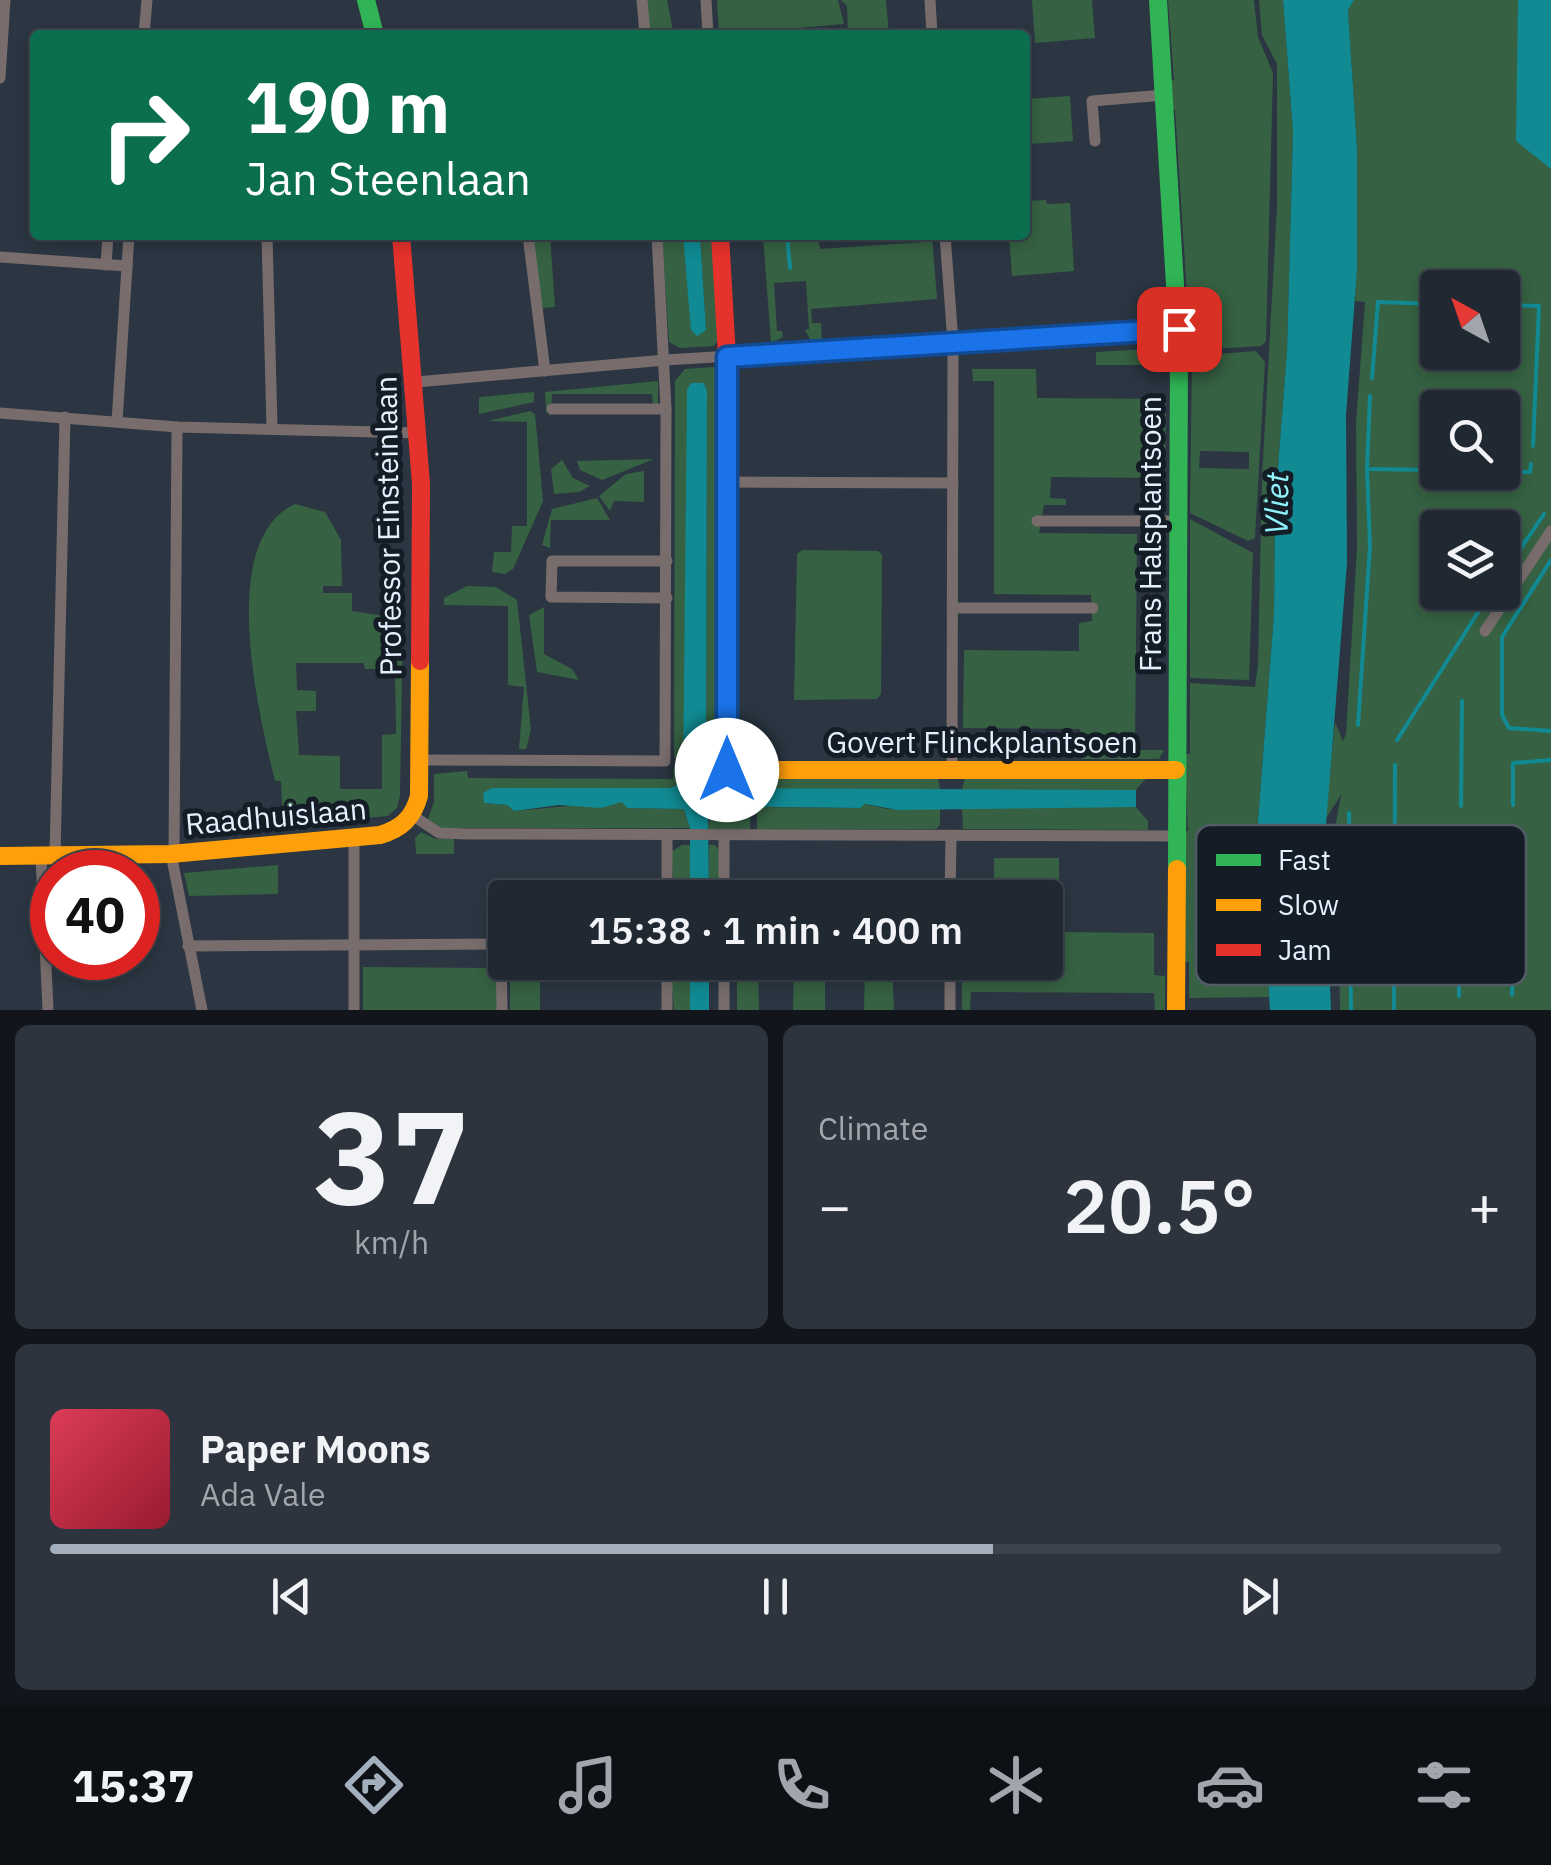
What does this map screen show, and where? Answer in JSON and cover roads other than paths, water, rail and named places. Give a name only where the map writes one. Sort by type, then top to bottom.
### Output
[{"type":"street","points":[[0,78],[5,0]]},
{"type":"street","points":[[145,30],[148,0]]},
{"type":"street","points":[[366,0],[374,30]]},
{"type":"street","points":[[642,0],[644,30]]},
{"type":"street","points":[[706,0],[708,30]]},
{"type":"street","points":[[930,0],[932,30]]},
{"type":"street","name":"Frans Halsplantsoen","points":[[1158,0],[1179,329],[1176,1010]]},
{"type":"street","points":[[1095,141],[1092,100],[1164,94]]},
{"type":"street","points":[[106,265],[108,240]]},
{"type":"street","points":[[117,422],[130,240]]},
{"type":"street","points":[[267,240],[272,427]]},
{"type":"street","name":"Professor Einsteinlaan","points":[[402,240],[420,433],[419,796],[412,815]]},
{"type":"street","points":[[529,240],[545,371]]},
{"type":"street","points":[[419,760],[665,761],[666,409],[657,240]]},
{"type":"street","points":[[720,240],[729,482],[953,483]]},
{"type":"street","points":[[946,240],[952,342],[952,771]]},
{"type":"street","points":[[0,258],[127,266]]},
{"type":"street","points":[[416,382],[665,360],[1179,329]]},
{"type":"street","points":[[552,408],[666,409]]},
{"type":"street","points":[[0,413],[176,426],[420,433]]},
{"type":"street","points":[[49,850],[57,797],[64,418]]},
{"type":"street","points":[[176,426],[173,854],[202,1010]]},
{"type":"street","name":"Govert Flinckplantsoen","points":[[729,482],[727,770],[1176,770]]},
{"type":"street","points":[[1037,520],[1178,520]]},
{"type":"street","points":[[1486,631],[1551,531]]},
{"type":"street","points":[[667,561],[552,562],[551,597],[668,598]]},
{"type":"street","points":[[952,608],[1093,608]]},
{"type":"street","points":[[412,815],[439,833],[1177,836]]},
{"type":"street","name":"Raadhuislaan","points":[[160,854],[393,832],[412,815]]},
{"type":"street","points":[[667,835],[667,880]]},
{"type":"street","points":[[719,835],[723,880]]},
{"type":"street","points":[[950,880],[951,837]]},
{"type":"street","points":[[354,838],[354,1010]]},
{"type":"street","name":"Raadhuislaan","points":[[0,856],[30,856]]},
{"type":"street","points":[[188,946],[488,944]]},
{"type":"street","points":[[48,980],[48,1010]]},
{"type":"street","points":[[502,980],[502,1010]]},
{"type":"street","points":[[667,980],[667,1010]]},
{"type":"street","points":[[724,980],[724,1010]]},
{"type":"street","points":[[950,980],[950,1010]]},
{"type":"water","name":"Vliet","points":[[1283,0],[1354,0],[1348,10],[1357,148],[1357,269],[1346,415],[1347,563],[1326,825],[1258,825],[1274,614],[1275,505],[1287,352],[1293,132]]},
{"type":"water","points":[[1518,0],[1551,0],[1551,169],[1516,141]]},
{"type":"water","points":[[683,240],[700,240],[706,330],[697,336],[691,330]]},
{"type":"water","points":[[691,383],[704,383],[707,391],[706,788],[1136,790],[1136,807],[898,810],[865,804],[860,808],[712,806],[708,810],[709,880],[690,880],[690,828],[684,809],[627,808],[622,802],[601,808],[559,805],[514,811],[507,805],[484,803],[483,793],[492,788],[670,788],[683,783],[687,390]]},
{"type":"water","points":[[690,980],[709,980],[709,1010],[690,1010]]},
{"type":"water","points":[[1268,985],[1330,985],[1331,1010],[1270,1010]]},
{"type":"waterway","points":[[787,240],[790,268]]},
{"type":"waterway","points":[[1372,378],[1378,302],[1420,303]]},
{"type":"waterway","points":[[1520,305],[1539,306],[1533,446]]},
{"type":"waterway","points":[[1370,396],[1367,469],[1420,470]]},
{"type":"waterway","points":[[1520,472],[1530,472],[1531,464]]},
{"type":"waterway","points":[[1358,725],[1370,546],[1367,469]]},
{"type":"waterway","points":[[1520,549],[1544,514]]},
{"type":"waterway","points":[[1551,560],[1502,637],[1502,715],[1509,728],[1551,731]]},
{"type":"waterway","points":[[1397,740],[1480,610]]},
{"type":"waterway","points":[[1461,806],[1462,701]]},
{"type":"waterway","points":[[1513,805],[1513,763],[1551,760]]},
{"type":"waterway","points":[[1395,765],[1395,825]]},
{"type":"waterway","points":[[1349,813],[1349,825]]},
{"type":"waterway","points":[[1351,985],[1351,1010]]},
{"type":"waterway","points":[[1394,985],[1394,1010]]},
{"type":"waterway","points":[[1459,985],[1459,996]]},
{"type":"waterway","points":[[1512,985],[1512,995]]}]
